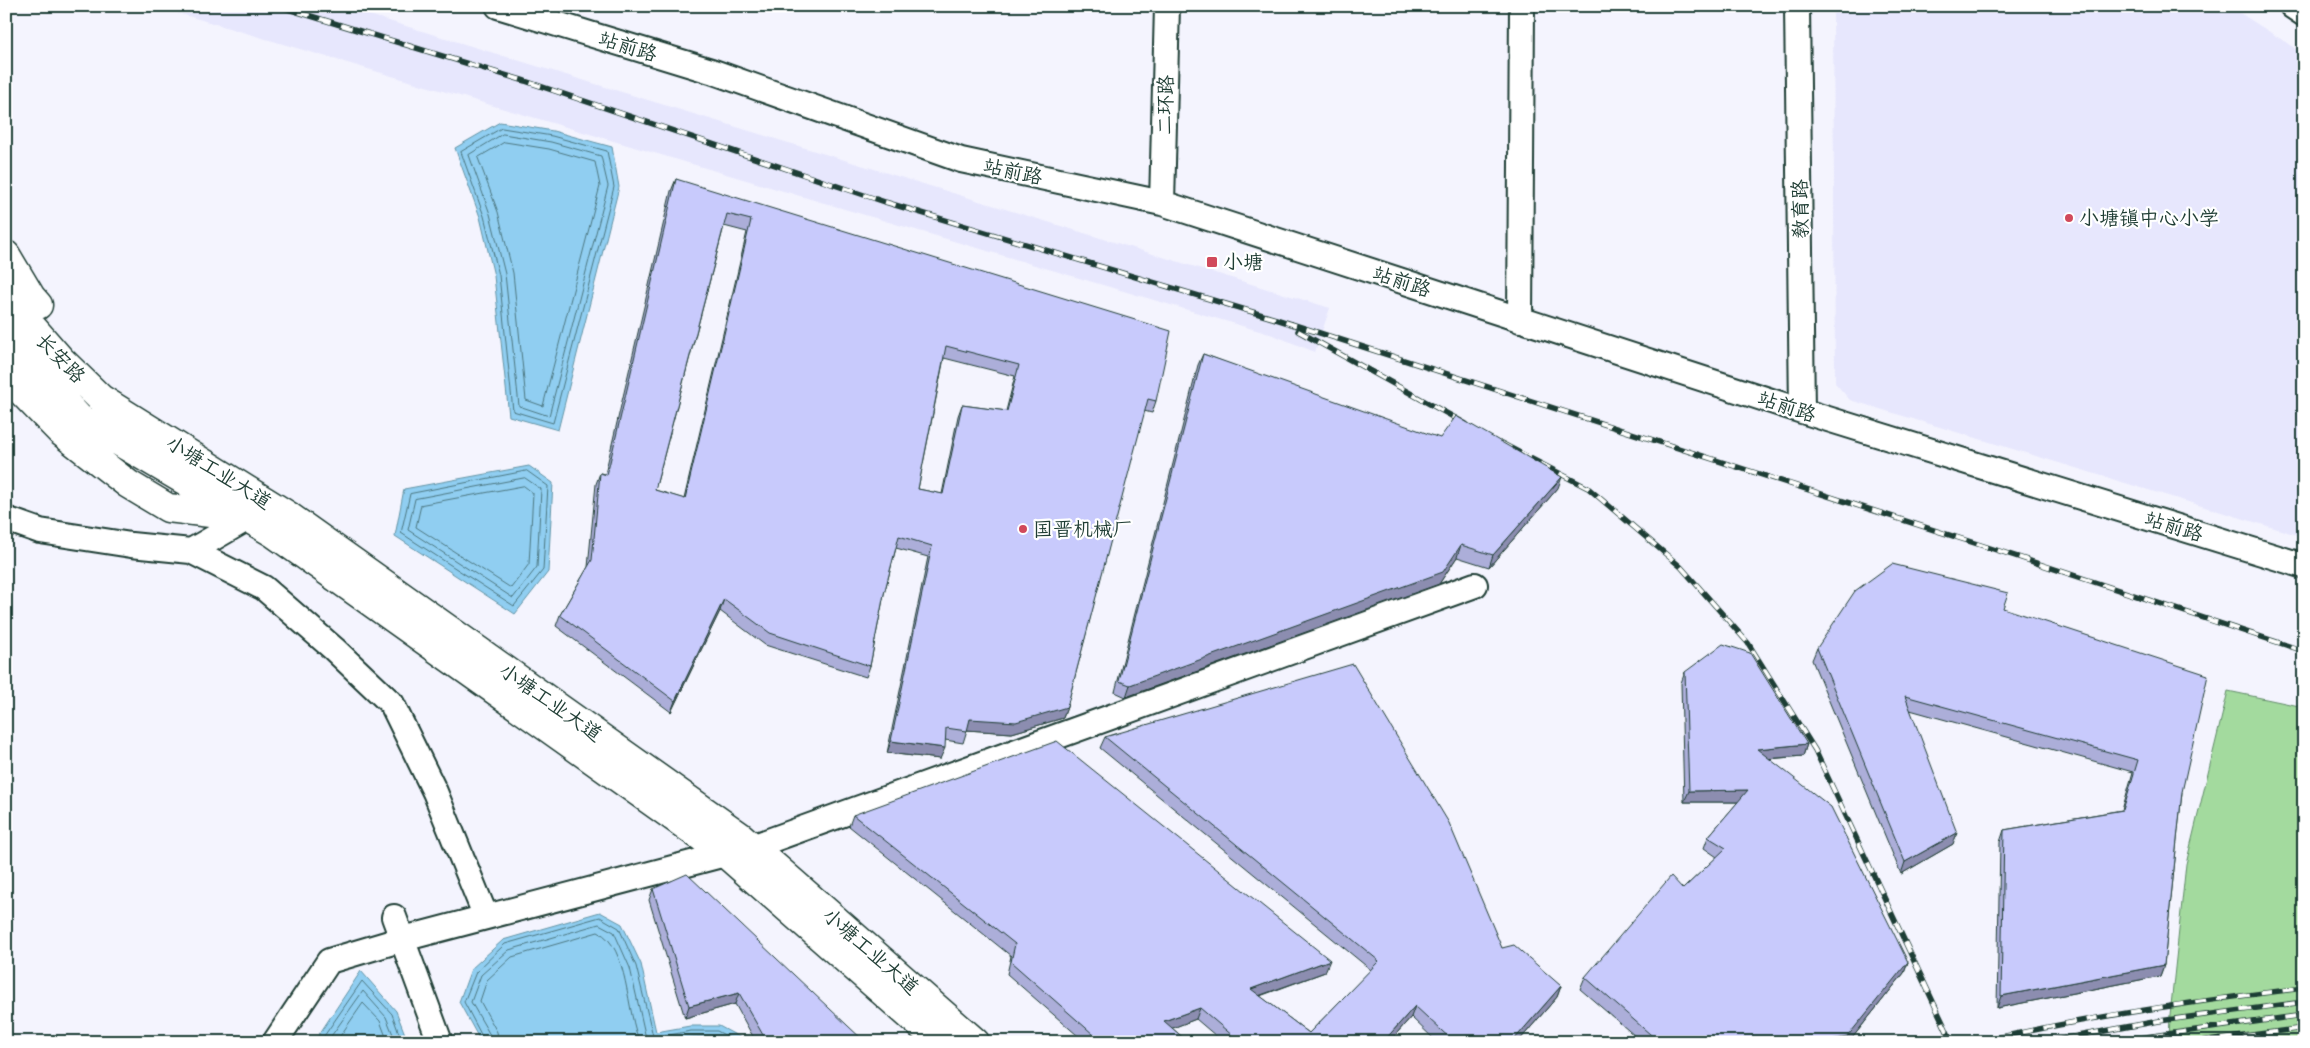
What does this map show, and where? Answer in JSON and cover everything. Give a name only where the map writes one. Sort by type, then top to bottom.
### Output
[{"type":"main road","points":[[6,256],[31,297],[89,363],[171,442]]},
{"type":"main road","name":"长安路","points":[[6,291],[26,320],[60,359],[101,399]]},
{"type":"main road","name":"长安路","points":[[6,333],[34,369],[78,418]]},
{"type":"main road","points":[[6,372],[20,390],[60,431],[128,484],[168,508],[248,518]]},
{"type":"main road","name":"小塘工业大道","points":[[101,399],[288,515],[752,847],[975,1042]]},
{"type":"main road","name":"小塘工业大道","points":[[78,418],[275,534],[727,855],[940,1042]]},
{"type":"street","name":"二环路","points":[[1162,203],[1167,6]]},
{"type":"street","points":[[1520,320],[1522,6]]},
{"type":"street","name":"教育路","points":[[1797,6],[1802,411]]},
{"type":"street","points":[[2292,6],[2304,14]]},
{"type":"street","name":"站前路","points":[[500,7],[711,71],[961,160],[1162,203],[1802,411],[2304,566]]},
{"type":"street","points":[[6,518],[40,531],[130,545],[191,551],[264,588],[334,649],[392,704],[435,792],[486,918]]},
{"type":"street","points":[[191,551],[248,518]]},
{"type":"street","points":[[275,1042],[329,961],[752,847],[1475,585]]},
{"type":"street","points":[[394,917],[440,1042]]},
{"type":"shaded area","points":[[154,6],[340,6],[1330,308],[1315,352],[1273,335]]},
{"type":"shaded area","name":"小塘镇中心小学","points":[[1833,6],[2229,6],[2304,54],[2304,537],[1850,400],[1835,383]]},
{"type":"green space","points":[[2228,691],[2304,707],[2304,1042],[2169,1042],[2170,1015],[2186,864]]},
{"type":"water","points":[[500,122],[553,131],[612,147],[619,187],[558,430],[509,416],[494,276],[480,217],[455,148]]},
{"type":"water","points":[[529,466],[553,483],[548,572],[515,614],[395,536],[404,489]]},
{"type":"water","points":[[600,912],[622,924],[641,964],[656,1032],[690,1026],[719,1026],[743,1039],[744,1042],[481,1042],[459,1002],[471,969],[503,940]]},
{"type":"water","points":[[361,971],[396,1011],[408,1042],[314,1042]]},
{"type":"building","points":[[676,179],[1171,331],[1156,401],[1148,399],[1067,707],[1016,722],[970,719],[967,731],[946,728],[945,748],[891,741],[932,546],[899,536],[884,594],[870,666],[770,633],[724,599],[675,701],[560,615],[592,560],[600,473],[607,475]],"holes":[[[727,214],[751,220],[685,499],[655,490]],[[946,346],[1019,365],[1007,411],[962,405],[943,494],[918,489]]]},
{"type":"building","points":[[1203,354],[1440,438],[1456,416],[1562,477],[1493,555],[1461,545],[1443,572],[1130,685],[1119,681]]},
{"type":"building","points":[[1892,564],[2008,593],[2003,608],[2208,675],[2182,792],[2164,965],[2001,996],[2004,830],[2123,810],[2138,760],[1905,696],[1957,833],[1905,862],[1817,648],[1855,591]]},
{"type":"building","points":[[1723,644],[1750,653],[1807,744],[1757,749],[1831,807],[1908,962],[1847,1037],[1819,1042],[1659,1042],[1585,977],[1671,876],[1683,889],[1726,848],[1708,837],[1748,790],[1689,791],[1685,672]]},
{"type":"building","points":[[1353,664],[1449,823],[1502,948],[1514,945],[1561,986],[1512,1042],[1454,1042],[1415,1006],[1383,1042],[1240,1042],[1200,1008],[1164,1021],[1188,1042],[1102,1042],[1011,962],[1015,944],[853,815],[1057,741],[1330,960],[1251,989],[1309,1033],[1379,961],[1105,737]]},
{"type":"building","points":[[687,874],[865,1042],[767,1042],[739,993],[689,1006],[653,889]]},
{"type":"railway","points":[[278,6],[525,81],[885,202],[1276,319],[2015,556],[2304,651]]},
{"type":"railway","points":[[1298,331],[1466,424]]},
{"type":"railway","points":[[1501,443],[1588,488],[1681,567],[1748,643],[1815,750],[1952,1042]]},
{"type":"railway","points":[[1979,1042],[2140,1010],[2304,988]]},
{"type":"railway","points":[[2045,1042],[2159,1021],[2304,1002]]},
{"type":"railway","points":[[2110,1042],[2304,1015]]},
{"type":"railway","points":[[2200,1042],[2304,1028]]},
{"type":"place","name":"小塘镇中心小学","points":[[2069,218]]},
{"type":"place","name":"小塘","points":[[1212,262]]},
{"type":"place","name":"国晋机械厂","points":[[1023,529]]}]
